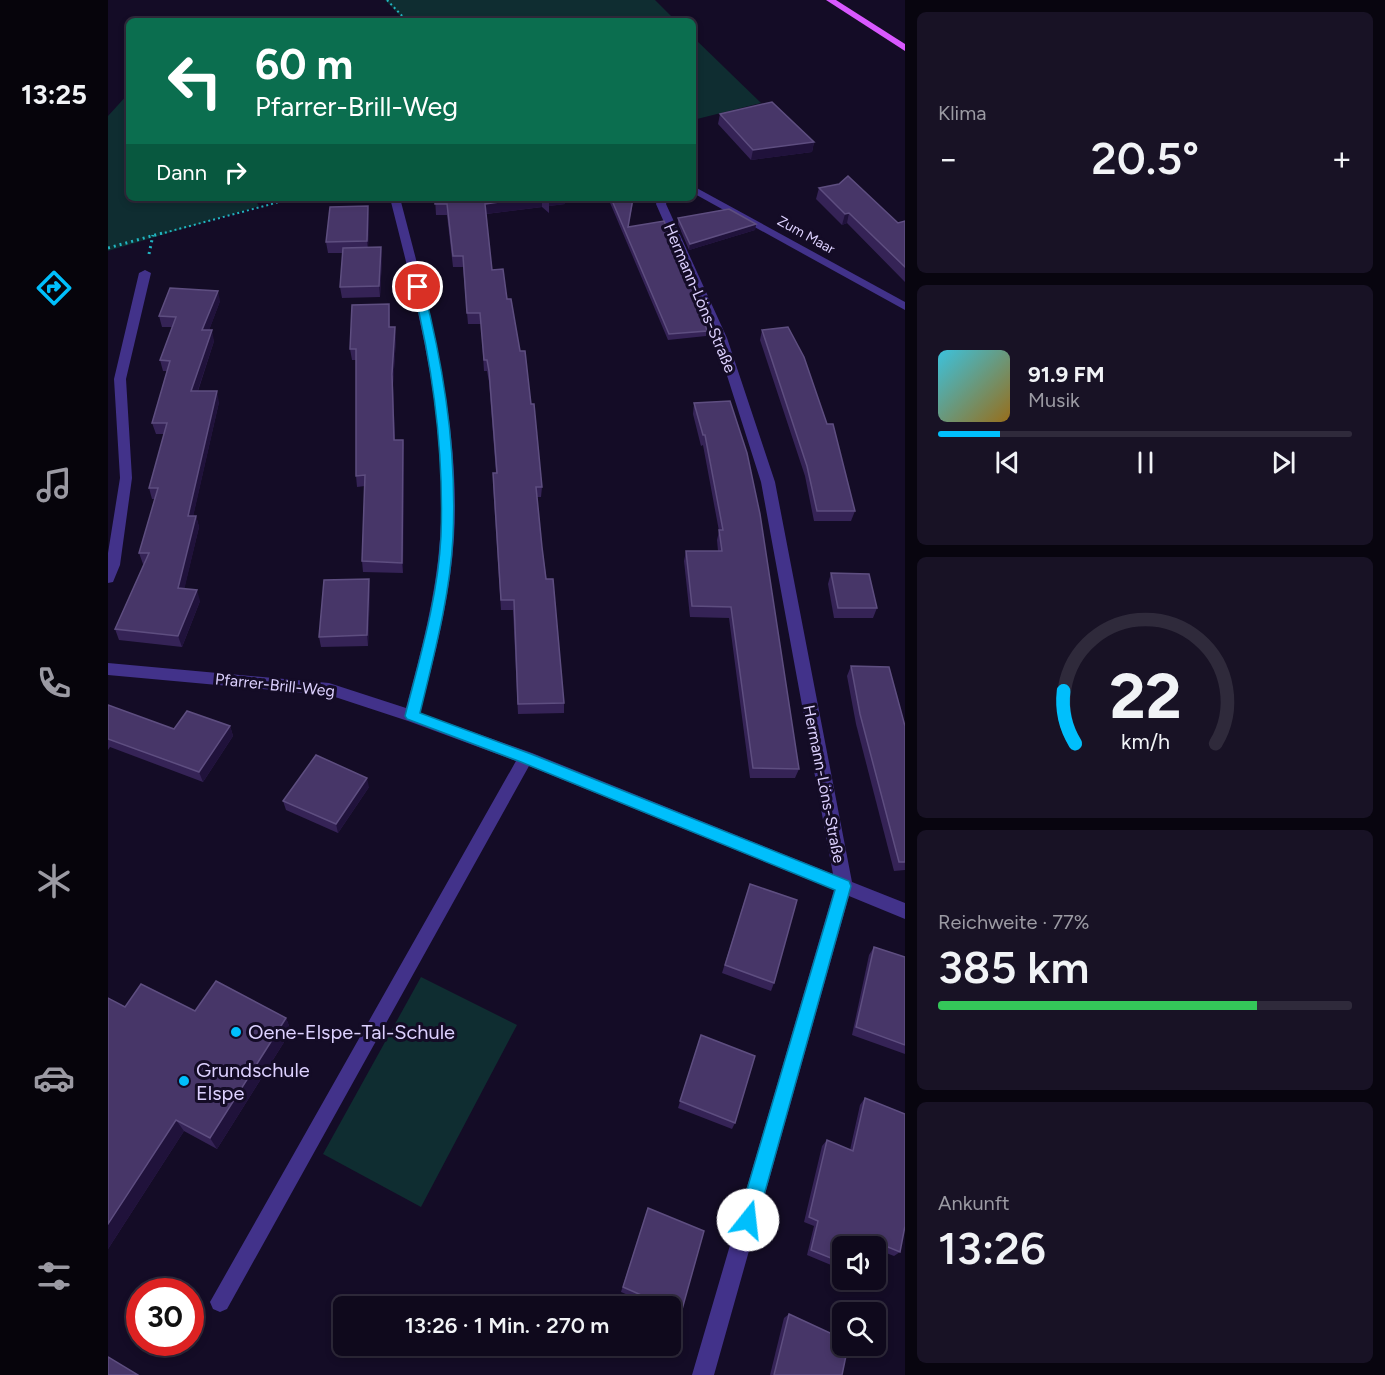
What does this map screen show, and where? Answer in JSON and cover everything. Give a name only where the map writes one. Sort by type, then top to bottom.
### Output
[{"type":"main road","points":[[830,0],[905,48]]},
{"type":"street","name":"Zum Maar","points":[[696,191],[905,307]]},
{"type":"street","points":[[396,201],[429,331],[446,451],[447,538],[436,620],[412,716]]},
{"type":"street","name":"Hermann-Löns-Straße","points":[[662,201],[661,204],[721,338],[768,482],[843,886],[703,1375]]},
{"type":"street","points":[[108,578],[113,565],[126,478],[120,379],[145,273]]},
{"type":"street","name":"Pfarrer-Brill-Weg","points":[[108,669],[329,689],[412,716],[526,758],[905,911]]},
{"type":"street","points":[[220,1302],[526,758]]},
{"type":"path","points":[[387,0],[404,18]]},
{"type":"path","points":[[108,248],[283,201]]},
{"type":"green space","points":[[385,0],[655,0],[673,18],[402,18]]},
{"type":"green space","points":[[696,40],[761,103],[696,119]]},
{"type":"green space","points":[[126,96],[126,201],[256,201],[259,206],[108,251],[108,116]]},
{"type":"green space","points":[[421,977],[517,1025],[421,1207],[323,1154]]},
{"type":"building","points":[[772,102],[814,142],[753,150],[720,114]]},
{"type":"building","points":[[848,176],[898,223],[905,221],[905,267],[849,213],[845,214],[819,188],[839,184]]},
{"type":"building","points":[[435,201],[507,201],[485,204],[492,270],[503,269],[507,299],[511,299],[520,351],[525,351],[531,404],[534,404],[542,487],[536,487],[542,547],[546,579],[553,579],[564,703],[518,704],[514,600],[501,600],[493,473],[497,473],[489,371],[487,360],[484,360],[480,313],[467,313],[463,256],[453,256],[447,204],[435,204]]},
{"type":"building","points":[[612,201],[632,201],[628,227],[664,221],[697,295],[707,331],[669,334]]},
{"type":"building","points":[[368,206],[367,241],[326,242],[330,207]]},
{"type":"building","points":[[729,209],[756,224],[690,244],[678,218]]},
{"type":"building","points":[[381,247],[379,286],[340,287],[343,248]]},
{"type":"building","points":[[170,288],[218,291],[202,330],[212,330],[191,391],[217,391],[188,516],[196,516],[178,588],[197,590],[178,636],[115,629],[149,553],[139,553],[158,488],[149,488],[167,423],[152,423],[170,361],[160,360],[176,317],[159,316]]},
{"type":"building","points":[[389,304],[389,327],[395,327],[392,374],[394,440],[403,440],[402,563],[362,561],[365,475],[356,476],[356,349],[350,349],[352,305]]},
{"type":"building","points":[[788,327],[804,357],[827,424],[833,424],[855,511],[817,511],[807,466],[762,330]]},
{"type":"building","points":[[730,401],[747,453],[760,514],[799,769],[753,768],[731,607],[692,606],[686,551],[722,551],[719,530],[723,530],[705,435],[703,435],[694,403]]},
{"type":"building","points":[[831,573],[869,574],[877,608],[838,608]]},
{"type":"building","points":[[369,579],[367,635],[319,637],[324,580]]},
{"type":"building","points":[[851,666],[889,667],[905,726],[905,862],[899,862],[860,714]]},
{"type":"building","points":[[108,705],[174,729],[187,711],[230,726],[199,772],[108,739]]},
{"type":"building","points":[[316,755],[367,778],[336,824],[283,801]]},
{"type":"building","points":[[750,884],[797,900],[774,983],[725,965]]},
{"type":"building","points":[[874,947],[905,957],[905,1045],[856,1027]]},
{"type":"building","name":"Grundschule Elspe","points":[[216,981],[286,1018],[210,1138],[176,1120],[108,1224],[108,998],[125,1007],[141,984],[195,1011]]},
{"type":"building","points":[[701,1035],[755,1056],[735,1123],[680,1101]]},
{"type":"building","points":[[865,1098],[905,1114],[905,1226],[900,1252],[886,1246],[886,1236],[832,1236],[832,1259],[811,1250],[818,1221],[809,1217],[827,1140],[853,1151]]},
{"type":"building","points":[[648,1208],[704,1231],[681,1313],[681,1296],[643,1296],[623,1287]]},
{"type":"building","points":[[789,1314],[832,1334],[832,1356],[846,1356],[842,1375],[774,1375]]},
{"type":"building","points":[[108,1357],[138,1375],[108,1375]]},
{"type":"place","name":"Oene-Elspe-Tal-Schule","points":[[236,1032]]},
{"type":"place","name":"Grundschule Elspe","points":[[184,1081]]},
{"type":"route","points":[[418,287],[429,331],[446,451],[447,538],[436,620],[412,716],[526,758],[843,886],[748,1220]]}]
